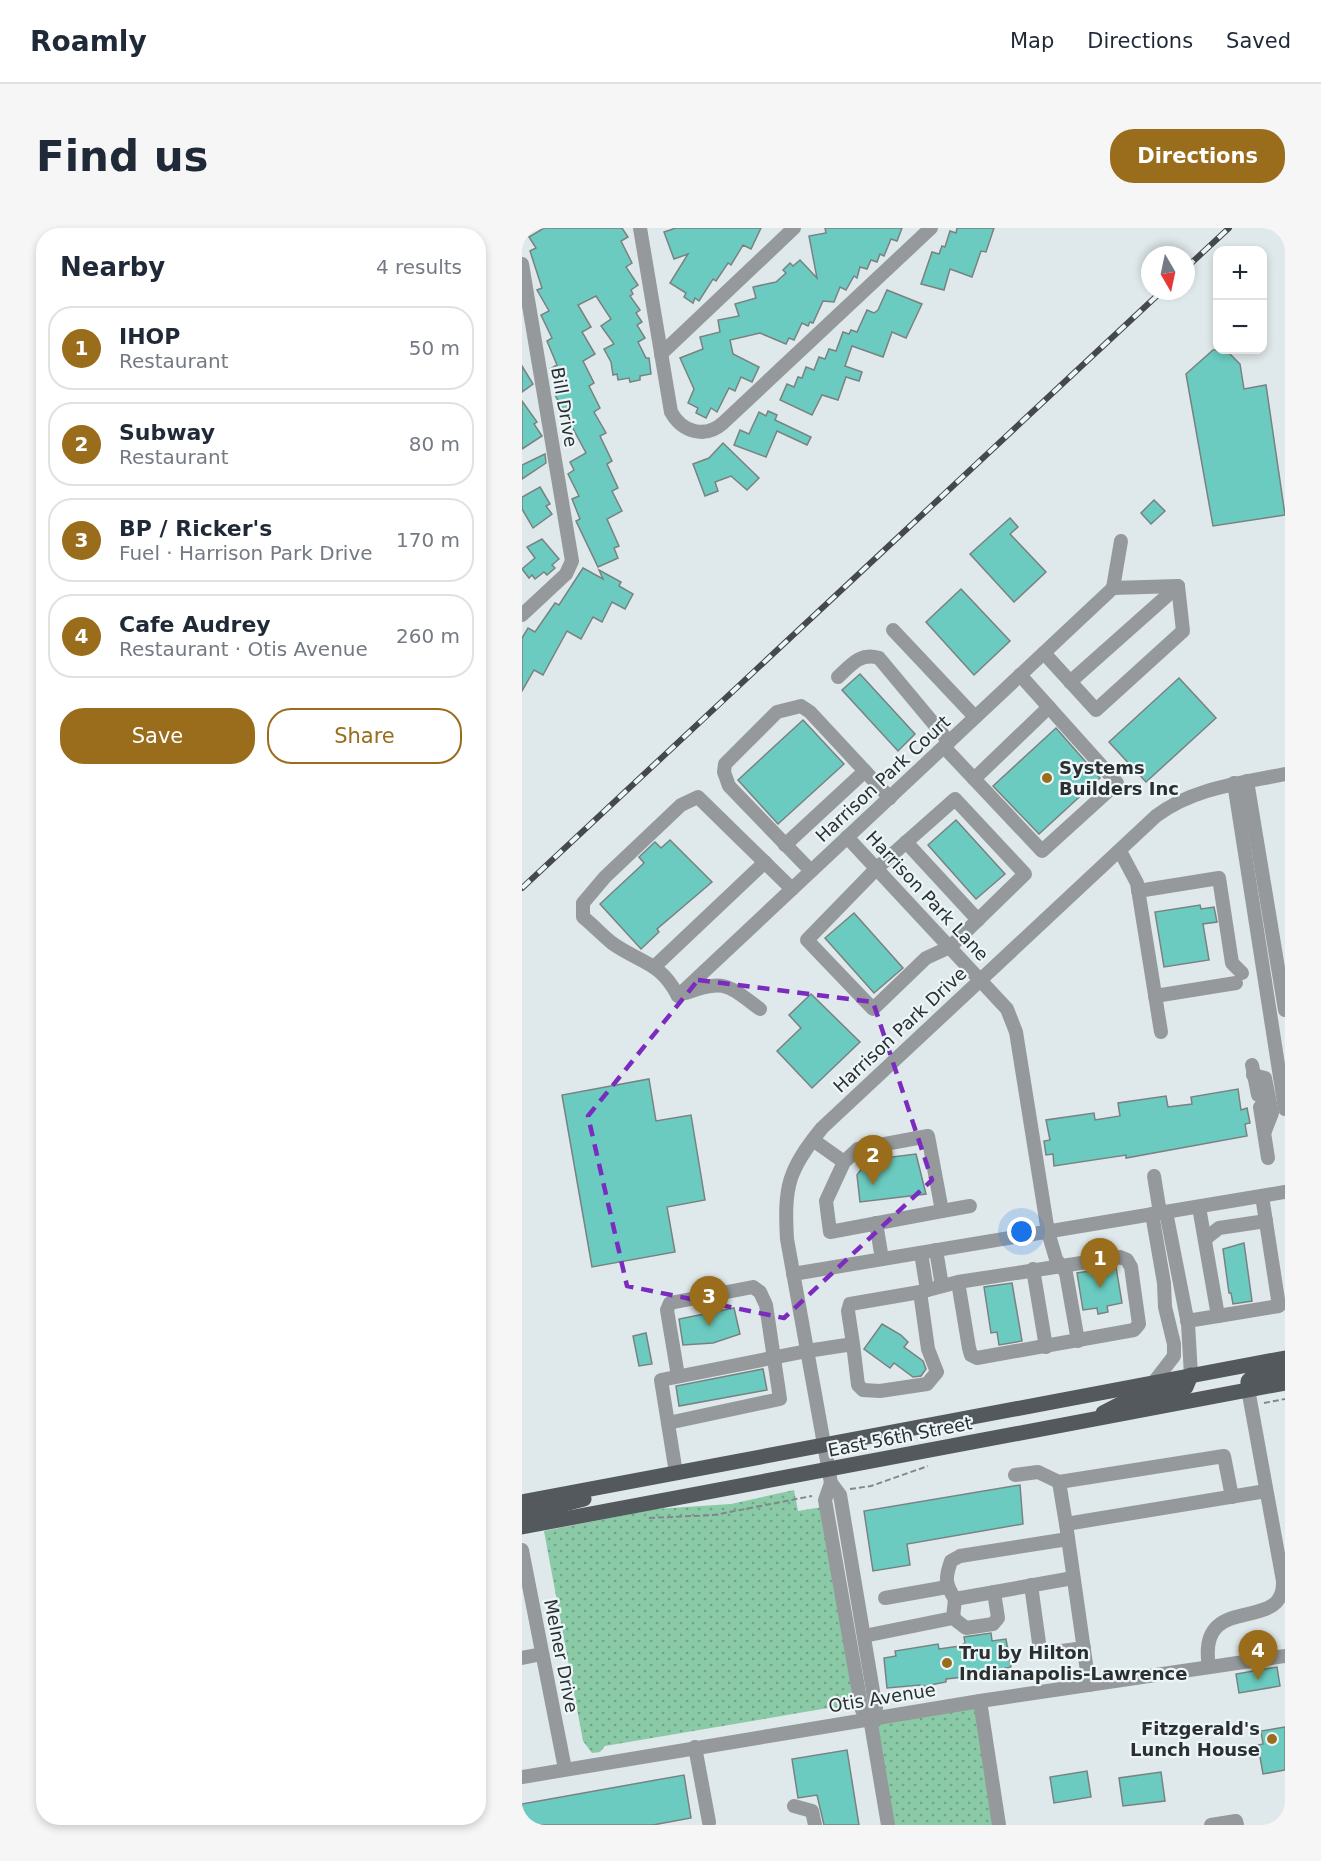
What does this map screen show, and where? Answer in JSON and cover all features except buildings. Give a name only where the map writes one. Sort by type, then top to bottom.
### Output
[{"type":"main road","name":"East 56th Street","points":[[522,1502],[1285,1358]]},
{"type":"main road","points":[[1248,1389],[1248,1381],[1252,1376],[1285,1369]]},
{"type":"main road","points":[[1100,1418],[1109,1408],[1128,1400],[1186,1387],[1191,1375]]},
{"type":"main road","name":"East 56th Street","points":[[522,1527],[830,1471],[1285,1383]]},
{"type":"main road","points":[[522,1515],[669,1474]]},
{"type":"street","points":[[661,354],[794,228]]},
{"type":"street","points":[[644,231],[669,405],[675,419],[693,432],[717,428],[931,228]]},
{"type":"street","name":"Bill Drive","points":[[522,264],[571,556],[571,565],[566,574],[522,615]]},
{"type":"street","points":[[1121,541],[1113,588],[1178,586]]},
{"type":"street","points":[[1044,653],[1096,710],[1184,631],[1178,586]]},
{"type":"street","points":[[1070,682],[1178,586]]},
{"type":"street","name":"Harrison Park Court","points":[[678,996],[1113,588]]},
{"type":"street","points":[[893,630],[975,717]]},
{"type":"street","points":[[838,678],[857,659],[871,656],[879,658],[974,779],[1042,851],[1117,783],[1020,675]]},
{"type":"street","points":[[811,871],[729,786],[724,772],[725,765],[777,712],[801,706],[810,712],[890,798]]},
{"type":"street","points":[[974,779],[1048,707]]},
{"type":"street","points":[[785,845],[865,771]]},
{"type":"street","name":"Harrison Park Drive","points":[[830,1471],[793,1274],[785,1204],[793,1170],[822,1128],[1165,809],[1196,794],[1241,782],[1285,774]]},
{"type":"street","points":[[1241,782],[1285,1010]]},
{"type":"street","points":[[1241,782],[1285,1110]]},
{"type":"street","points":[[760,1009],[734,990],[717,983],[678,996],[668,977],[639,956],[612,943],[583,917],[583,903],[605,876],[681,806],[698,797],[792,889]]},
{"type":"street","points":[[955,798],[1025,874],[950,947],[926,958],[873,1009],[807,940],[877,868],[906,842],[955,798]]},
{"type":"street","name":"Harrison Park Lane","points":[[847,837],[1006,1009],[1016,1032],[1048,1232],[1059,1265],[1065,1273],[1078,1341]]},
{"type":"street","points":[[906,842],[978,920]]},
{"type":"street","points":[[1120,850],[1138,891],[1161,1032]]},
{"type":"street","points":[[654,967],[765,862]]},
{"type":"street","points":[[1138,891],[1219,878],[1232,963],[1239,978],[1155,996]]},
{"type":"street","points":[[1264,1131],[1272,1113],[1265,1078],[1252,1070],[1269,1158]]},
{"type":"street","points":[[942,1211],[928,1136],[858,1149],[844,1162],[826,1202],[830,1232],[970,1206]]},
{"type":"street","points":[[813,1140],[844,1162]]},
{"type":"street","points":[[1154,1176],[1159,1213],[1165,1307],[1174,1344],[1174,1356],[1154,1382]]},
{"type":"street","points":[[793,1274],[1285,1192]]},
{"type":"street","points":[[1187,1321],[1279,1306],[1262,1196]]},
{"type":"street","points":[[1199,1207],[1218,1316]]},
{"type":"street","points":[[1159,1213],[1187,1321],[1191,1375]]},
{"type":"street","points":[[1205,1239],[1219,1228],[1266,1221]]},
{"type":"street","points":[[876,1223],[882,1259]]},
{"type":"street","points":[[936,1250],[942,1286]]},
{"type":"street","points":[[921,1253],[924,1291],[928,1349],[937,1372],[933,1380],[927,1384],[880,1391],[863,1390],[858,1385],[848,1311],[850,1304],[924,1291],[958,1282],[1120,1257],[1127,1260],[1131,1267],[1139,1324],[1134,1330],[977,1358],[971,1355],[958,1282]]},
{"type":"street","points":[[1033,1269],[1046,1347]]},
{"type":"street","points":[[668,1423],[780,1399],[776,1357],[766,1305],[760,1292],[753,1287],[670,1303],[667,1310],[678,1376]]},
{"type":"street","points":[[669,1474],[668,1423],[661,1380],[807,1350],[853,1344]]},
{"type":"street","points":[[1248,1389],[1283,1581],[1282,1595],[1270,1623]]},
{"type":"street","points":[[1015,1475],[1038,1472],[1059,1482],[1224,1456],[1232,1497]]},
{"type":"street","points":[[830,1471],[840,1495],[876,1709],[870,1718]]},
{"type":"street","points":[[830,1471],[825,1500],[862,1710],[870,1718],[888,1825]]},
{"type":"street","points":[[1059,1482],[1089,1685]]},
{"type":"street","points":[[1066,1524],[1266,1491]]},
{"type":"street","points":[[952,1618],[955,1599],[947,1587],[945,1577],[951,1561],[960,1556],[1068,1539]]},
{"type":"street","name":"Melner Drive","points":[[522,1550],[565,1769]]},
{"type":"street","points":[[955,1599],[1073,1578]]},
{"type":"street","points":[[1031,1585],[1040,1650],[1047,1653],[1084,1648]]},
{"type":"street","points":[[885,1598],[947,1587]]},
{"type":"street","points":[[864,1636],[952,1618],[966,1628],[993,1624],[998,1618],[994,1592]]},
{"type":"street","points":[[1209,1667],[1208,1642],[1216,1625],[1226,1619],[1262,1611],[1277,1604]]},
{"type":"street","points":[[522,1658],[543,1654]]},
{"type":"street","name":"Otis Avenue","points":[[522,1777],[870,1718],[1285,1656]]},
{"type":"street","points":[[980,1701],[999,1825]]},
{"type":"street","points":[[695,1747],[709,1822]]},
{"type":"street","points":[[794,1806],[812,1811],[815,1825]]},
{"type":"street","points":[[1211,1825],[1236,1821],[1237,1825]]},
{"type":"path","points":[[1251,1405],[1285,1399]]},
{"type":"path","points":[[871,1486],[938,1464]]},
{"type":"path","points":[[650,1518],[714,1515],[801,1497]]},
{"type":"highlighted area","points":[[698,980],[873,1002],[932,1180],[784,1318],[627,1286],[588,1116]]},
{"type":"green space","points":[[794,1490],[798,1511],[822,1507],[853,1695],[846,1701],[842,1711],[834,1707],[605,1746],[600,1752],[592,1753],[583,1741],[544,1531],[655,1509],[731,1504]]},
{"type":"green space","points":[[980,1701],[999,1825],[888,1825],[870,1718]]},
{"type":"railway","points":[[1195,260],[1229,228]]},
{"type":"railway","points":[[522,888],[1152,300]]},
{"type":"place","name":"Systems Builders Inc","points":[[1047,778]]},
{"type":"place","name":"Subway","points":[[873,1185]]},
{"type":"place","name":"IHOP","points":[[1100,1288]]},
{"type":"place","name":"BP / Ricker's","points":[[709,1326]]},
{"type":"place","name":"Tru by Hilton Indianapolis-Lawrence","points":[[947,1663]]},
{"type":"place","name":"Cafe Audrey","points":[[1258,1680]]},
{"type":"place","name":"Fitzgerald's Lunch House","points":[[1272,1739]]}]
